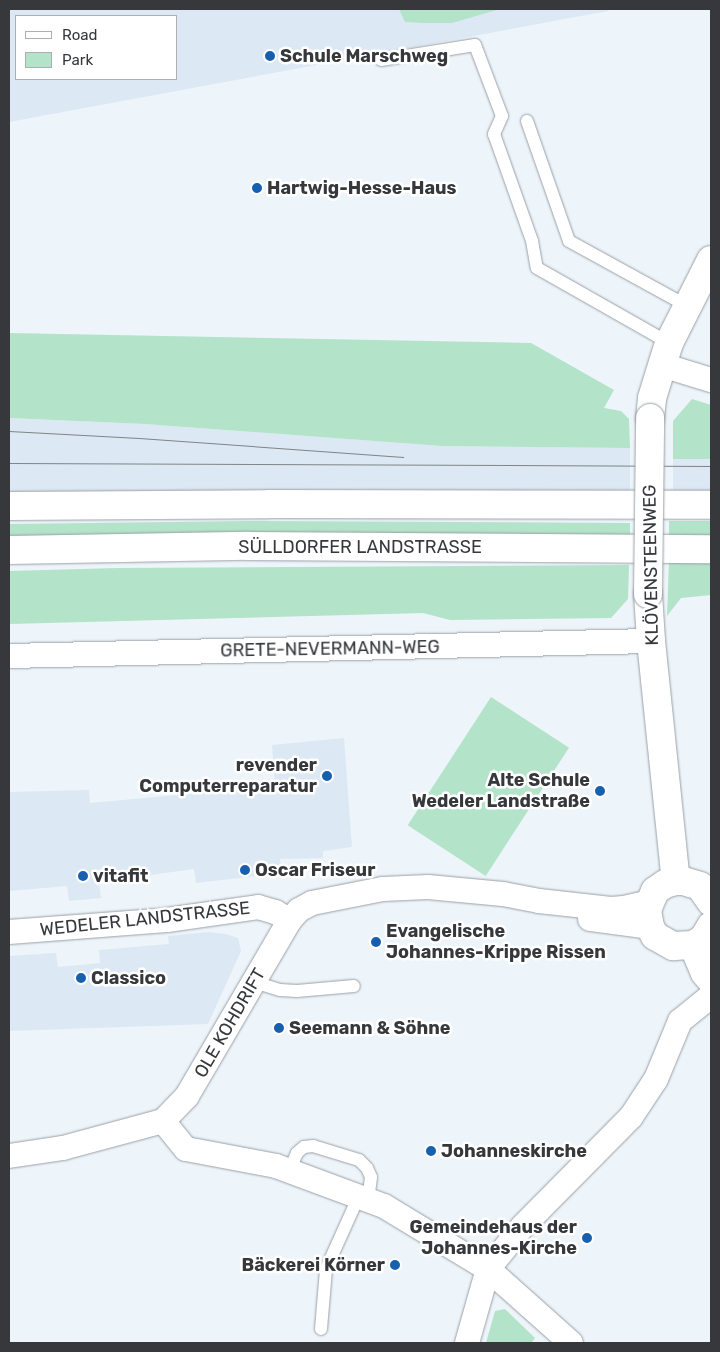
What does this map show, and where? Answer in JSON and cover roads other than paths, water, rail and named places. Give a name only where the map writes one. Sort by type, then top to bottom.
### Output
[{"type":"main road","name":"KLÖVENSTEENWEG","points":[[676,881],[650,641],[648,594],[650,418],[652,398],[666,354],[687,306],[711,260]]},
{"type":"main road","points":[[9,506],[269,504],[711,505]]},
{"type":"main road","name":"SÜLLDORFER LANDSTRASSE","points":[[9,550],[248,546],[711,549]]},
{"type":"main road","points":[[709,894],[692,883],[676,881],[665,884],[655,891],[649,914],[655,936],[673,946],[702,935],[706,973],[711,980]]},
{"type":"street","points":[[666,354],[711,380]]},
{"type":"street","name":"GRETE-NEVERMANN-WEG","points":[[9,656],[650,641]]},
{"type":"street","points":[[290,920],[299,910],[312,903],[390,888],[449,888],[503,894],[539,901],[611,909],[624,908],[649,914]]},
{"type":"street","name":"WEDELER LANDSTRASSE","points":[[9,932],[167,920],[258,907],[276,912],[290,920]]},
{"type":"street","name":"OLE KOHDRIFT","points":[[163,1122],[187,1096],[290,920]]},
{"type":"street","points":[[466,1343],[488,1269],[523,1226],[631,1117],[656,1078],[680,1021],[711,996]]},
{"type":"street","points":[[9,1156],[63,1148],[163,1122],[186,1149],[276,1166],[384,1206],[488,1269],[571,1343]]},
{"type":"lane","points":[[381,60],[475,45],[502,116],[494,134],[532,241],[536,268],[666,354]]},
{"type":"lane","points":[[527,122],[568,241],[687,306]]},
{"type":"lane","points":[[254,982],[280,990],[297,991],[354,986]]},
{"type":"lane","points":[[289,1171],[297,1153],[304,1147],[313,1146],[359,1160],[367,1168],[371,1177],[363,1198],[326,1269],[321,1329]]},
{"type":"tram line","points":[[9,431],[139,438],[403,457]]},
{"type":"tram line","points":[[9,463],[711,466]]},
{"type":"place","name":"Schule Marschweg","points":[[270,56]]},
{"type":"place","name":"Hartwig-Hesse-Haus","points":[[257,188]]},
{"type":"place","name":"revender Computerreparatur","points":[[327,776]]},
{"type":"place","name":"Alte Schule Wedeler Landstraße","points":[[600,791]]},
{"type":"place","name":"Oscar Friseur","points":[[245,870]]},
{"type":"place","name":"vitafit","points":[[83,876]]},
{"type":"place","name":"Evangelische Johannes-Krippe Rissen","points":[[376,942]]},
{"type":"place","name":"Classico","points":[[81,978]]},
{"type":"place","name":"Seemann & Söhne","points":[[279,1028]]},
{"type":"place","name":"Johanneskirche","points":[[431,1151]]},
{"type":"place","name":"Gemeindehaus der Johannes-Kirche","points":[[587,1238]]},
{"type":"place","name":"Bäckerei Körner","points":[[395,1265]]}]
